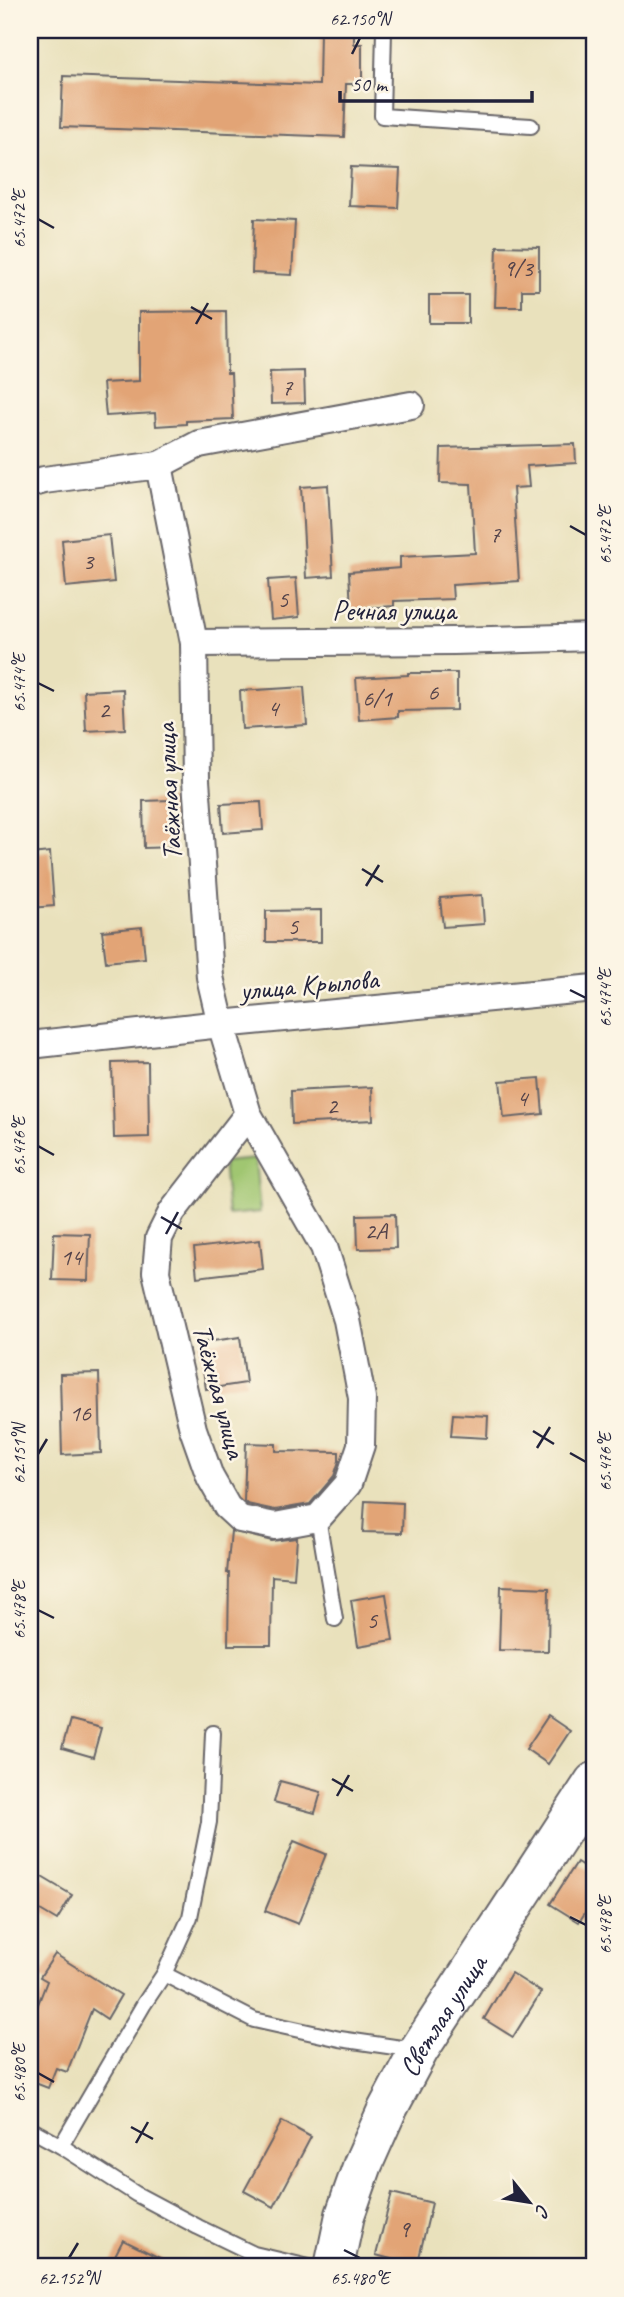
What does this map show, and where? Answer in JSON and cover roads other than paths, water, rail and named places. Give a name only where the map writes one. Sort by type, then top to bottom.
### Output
[{"type":"street","points":[[30,484],[159,465],[199,444],[411,405]]},
{"type":"street","name":"Таёжная улица","points":[[159,465],[194,643],[196,780],[210,977],[248,1114],[324,1248],[347,1320],[362,1398],[361,1445],[348,1484],[318,1518],[275,1526],[240,1519],[227,1507],[210,1476],[194,1429],[156,1272],[159,1238],[172,1212],[248,1114]]},
{"type":"street","name":"Речная улица","points":[[194,643],[594,637]]},
{"type":"street","name":"улица Крылова","points":[[30,1045],[594,989]]},
{"type":"street","name":"Светлая улица","points":[[334,2267],[345,2215],[363,2164],[387,2110],[419,2050],[594,1782]]},
{"type":"lane","points":[[384,30],[382,116],[531,126]]},
{"type":"lane","points":[[318,1518],[335,1619]]},
{"type":"lane","points":[[61,2146],[164,1974],[190,1916],[209,1822],[213,1733]]},
{"type":"lane","points":[[164,1974],[254,2020],[340,2039],[419,2050]]},
{"type":"lane","points":[[30,2129],[136,2194],[231,2244],[254,2254],[309,2267]]}]
